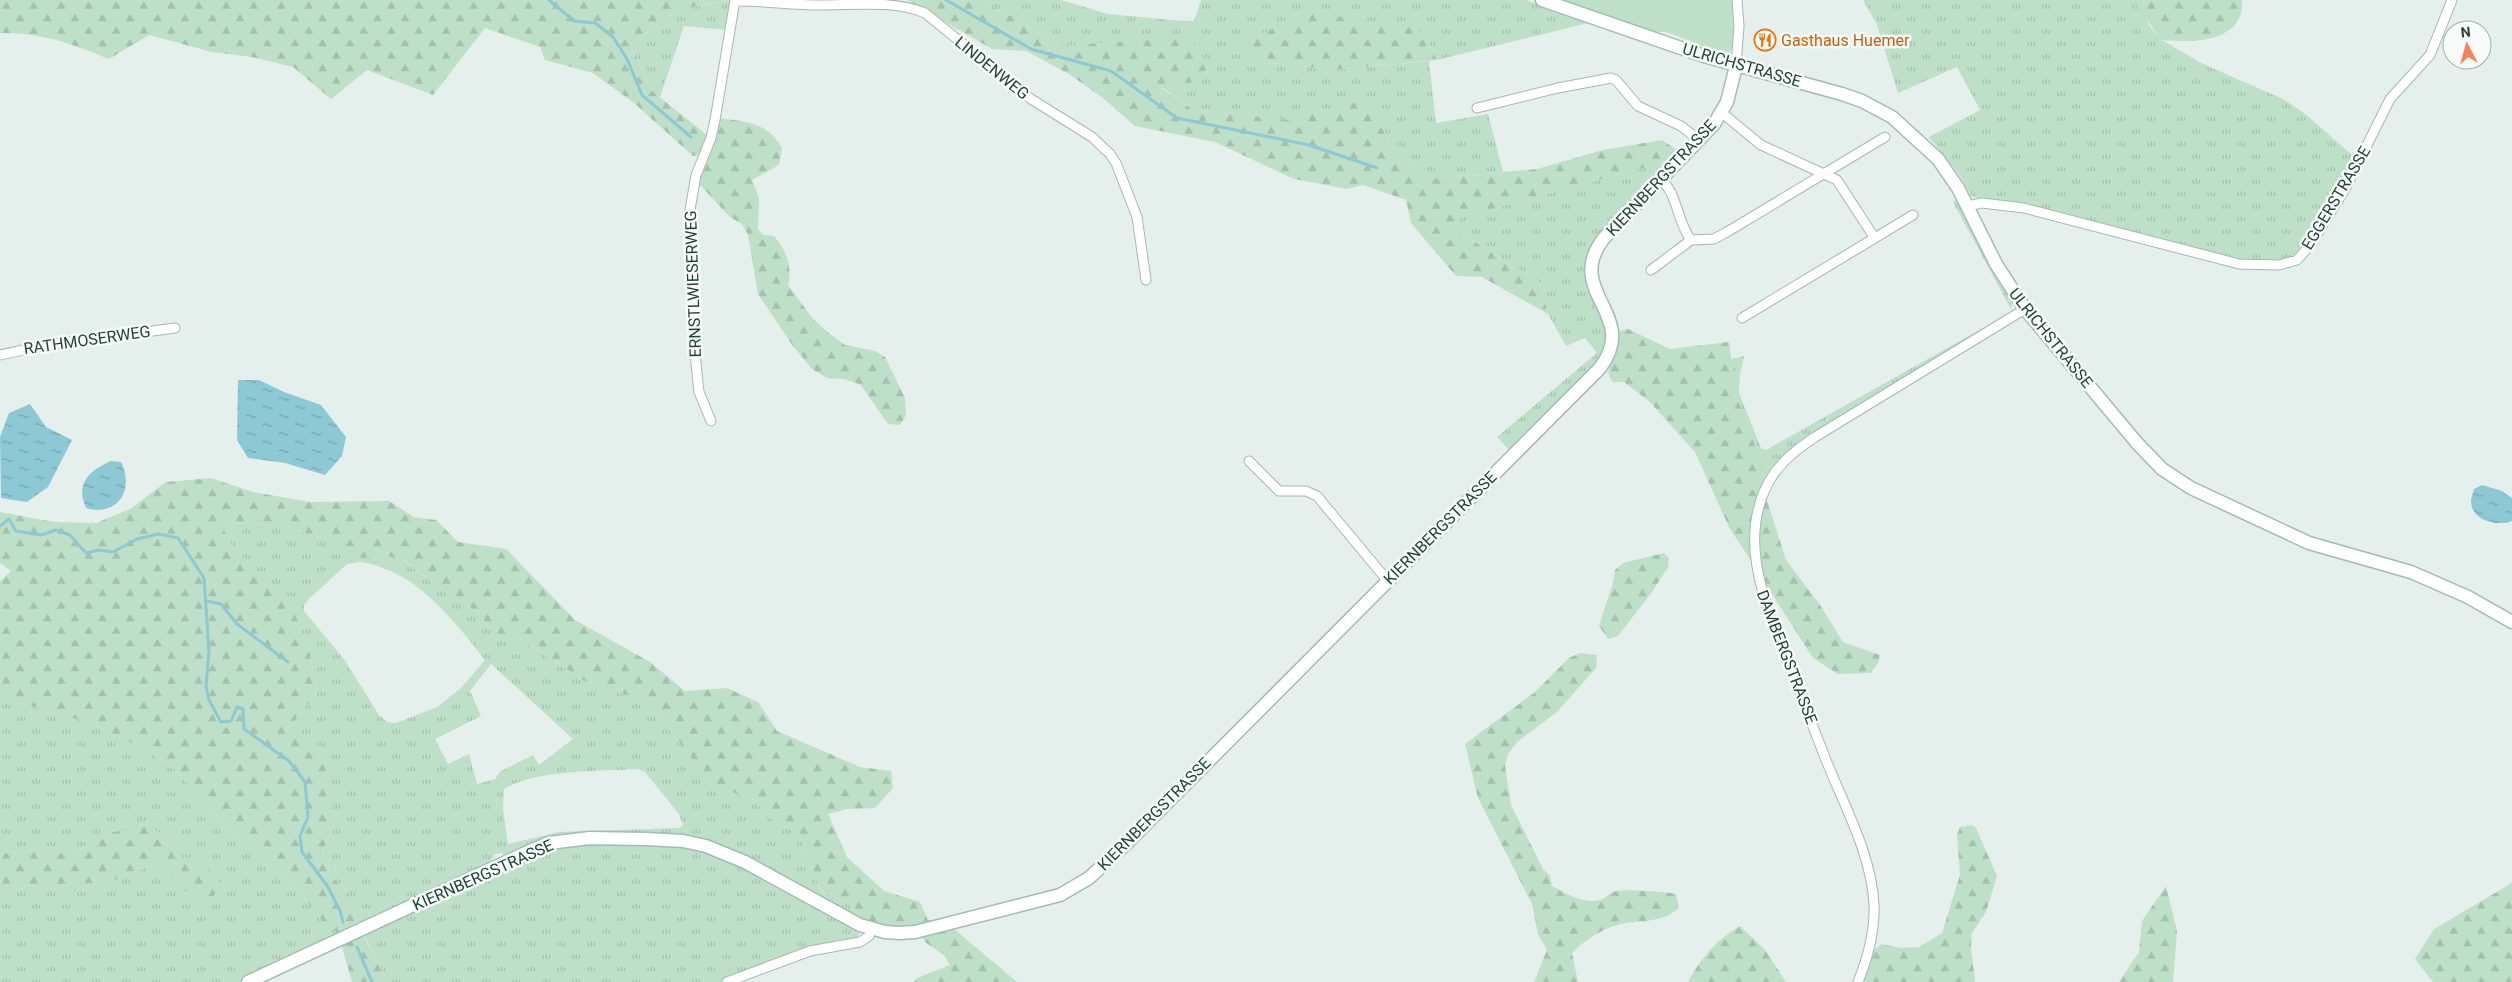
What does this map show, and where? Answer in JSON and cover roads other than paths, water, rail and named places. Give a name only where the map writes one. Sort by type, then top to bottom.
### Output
[{"type":"street","name":"LINDENWEG","points":[[736,0],[825,5],[895,1],[915,6],[925,12],[1031,99],[1092,137],[1110,154],[1116,163],[1137,217],[1146,280]]},
{"type":"street","name":"ERNSTLWIESERWEG","points":[[711,421],[699,392],[689,216],[696,174],[711,138],[715,120],[736,0]]},
{"type":"street","name":"ULRICHSTRASSE","points":[[1542,0],[1736,66],[1842,94],[1862,101],[1892,117],[1938,159],[1967,206],[1996,264],[2025,309],[2162,469],[2191,488],[2310,543],[2411,572],[2443,585],[2512,622]]},
{"type":"street","points":[[1736,66],[1739,26],[1737,0]]},
{"type":"street","name":"EGGERSTRASSE","points":[[1967,206],[1982,203],[2024,208],[2239,264],[2278,265],[2297,260],[2311,244],[2345,189],[2390,99],[2424,64],[2430,55],[2452,0]]},
{"type":"street","name":"KIERNBERGSTRASSE","points":[[248,982],[524,854],[549,843],[568,840],[646,839],[683,841],[706,846],[725,852],[860,925],[871,929],[898,933],[915,932],[1041,902],[1074,888],[1089,878],[1129,841],[1606,360],[1611,351],[1613,334],[1609,318],[1591,281],[1593,255],[1604,238],[1699,140],[1721,112],[1731,91],[1736,66]]},
{"type":"street","points":[[1477,108],[1567,86],[1611,78],[1616,80],[1638,106],[1681,126],[1699,140]]},
{"type":"street","points":[[1721,112],[1761,145],[1827,174],[1841,184],[1874,237]]},
{"type":"street","points":[[1651,270],[1691,240],[1714,239],[1827,174],[1885,137]]},
{"type":"street","points":[[1661,179],[1670,189],[1686,233],[1691,240]]},
{"type":"street","points":[[1742,318],[1913,215]]},
{"type":"street","name":"DAMBERGSTRASSE","points":[[1858,982],[1865,965],[1872,932],[1872,887],[1851,821],[1765,603],[1756,562],[1755,544],[1759,510],[1773,475],[1796,451],[1815,437],[2025,309]]},
{"type":"street","name":"RATHMOSERWEG","points":[[0,356],[41,346],[175,328]]},
{"type":"street","points":[[1249,462],[1279,491],[1306,491],[1317,496],[1387,580]]},
{"type":"street","points":[[727,982],[810,952],[860,942],[869,936],[871,929]]},
{"type":"water","points":[[238,380],[259,380],[284,392],[321,405],[346,437],[342,456],[325,475],[285,463],[248,458],[237,440]]},
{"type":"water","points":[[30,404],[46,427],[72,440],[48,487],[27,502],[1,498],[0,437],[9,413]]},
{"type":"water","points":[[111,461],[121,462],[125,472],[126,482],[120,499],[107,509],[86,508],[82,492],[86,479],[96,469]]},
{"type":"water","points":[[2482,485],[2502,491],[2512,498],[2512,521],[2493,523],[2480,518],[2475,513],[2472,508],[2471,498],[2474,489]]},
{"type":"waterway","points":[[549,0],[574,21],[595,23],[613,37],[627,59],[642,95],[691,137]]},
{"type":"waterway","points":[[946,0],[1031,49],[1111,71],[1177,118],[1309,145],[1377,168]]},
{"type":"waterway","points":[[0,526],[9,519],[16,531],[41,535],[56,530],[70,535],[86,553],[99,550],[113,552],[137,539],[159,534],[178,538],[204,578],[209,651],[206,686],[209,700],[221,722],[231,721],[237,707],[243,709],[244,729],[289,761],[305,782],[308,817],[300,836],[302,852],[328,887],[340,911],[343,922]]},
{"type":"waterway","points":[[206,601],[221,604],[237,624],[288,662]]},
{"type":"waterway","points":[[357,947],[372,982]]},
{"type":"place","name":"Gasthaus Huemer","points":[[1765,40]]}]
